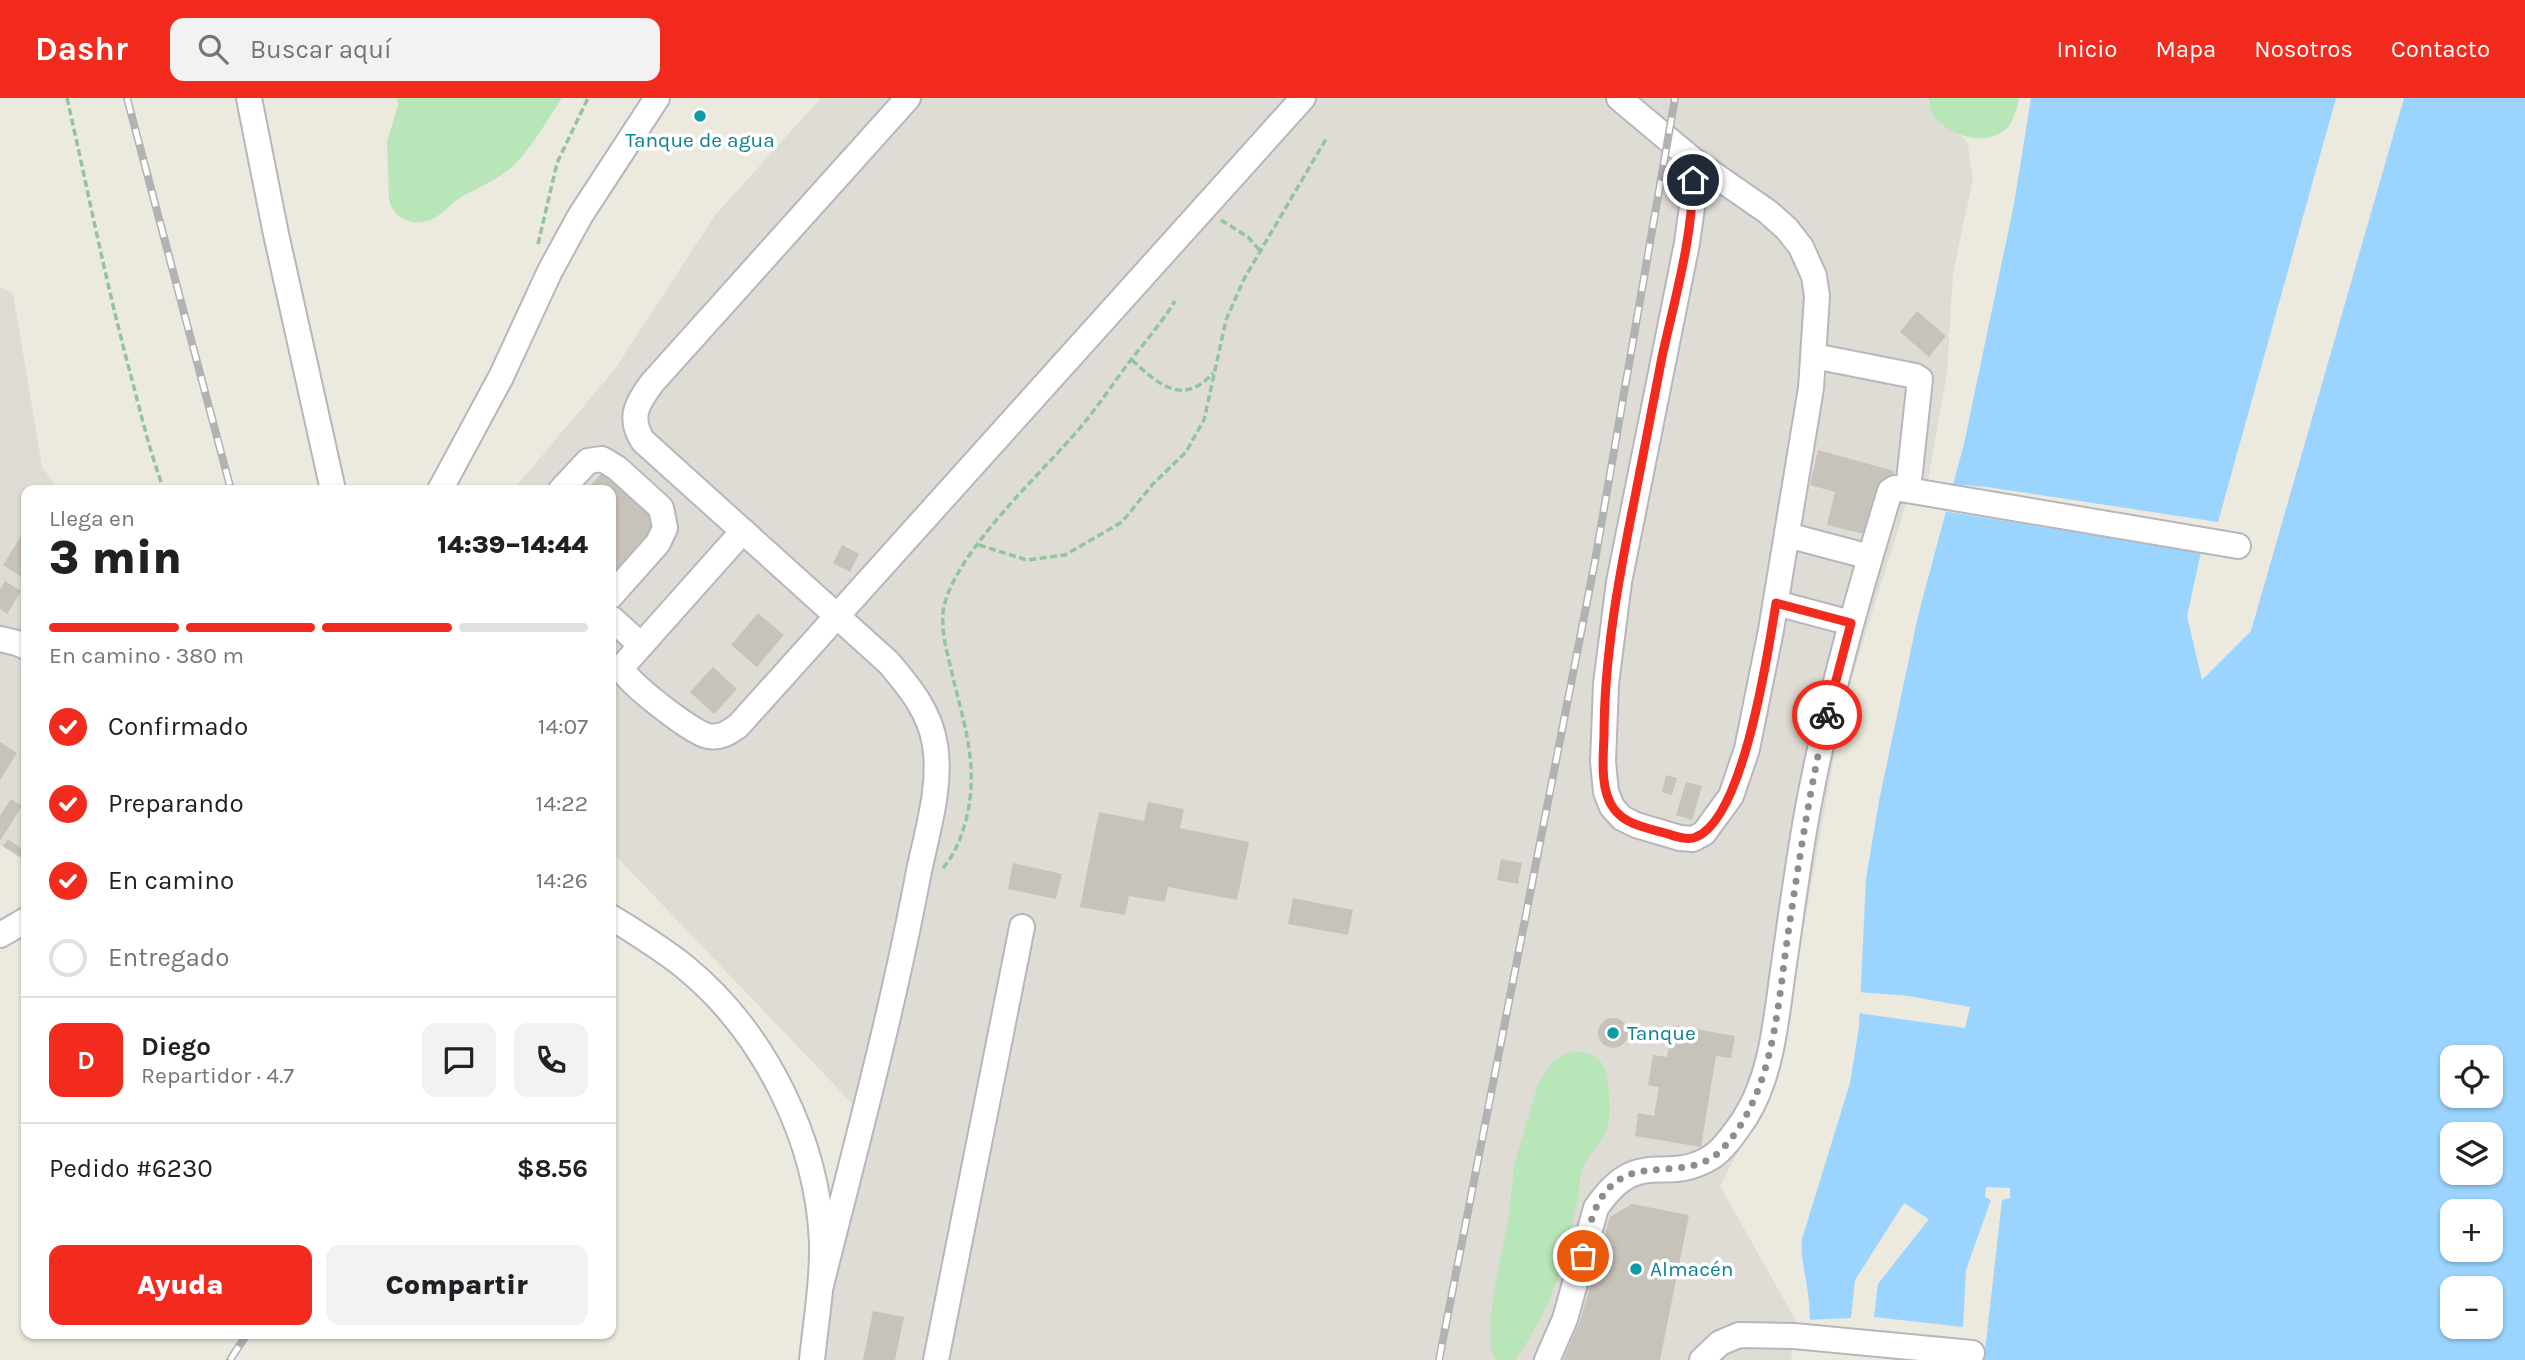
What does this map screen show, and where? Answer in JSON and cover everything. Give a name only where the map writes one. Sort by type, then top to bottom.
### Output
[{"type":"street","points":[[250,98],[276,234],[332,485]]},
{"type":"street","points":[[443,485],[580,216],[657,98]]},
{"type":"street","points":[[821,1285],[892,1000],[916,887],[936,778],[937,760],[932,728],[915,695],[889,663],[643,441],[635,424],[636,405],[652,383],[908,98]]},
{"type":"street","points":[[743,531],[623,664],[622,671],[683,723],[701,734],[718,737],[738,726],[1303,98]]},
{"type":"street","points":[[1619,98],[1693,160],[1768,212],[1787,229],[1801,247],[1814,276],[1817,296],[1811,388],[1776,603],[1747,749],[1731,796],[1704,833],[1693,839],[1680,838],[1636,825],[1622,818],[1612,807],[1606,792],[1603,761],[1611,631],[1638,479],[1687,243],[1693,200],[1693,160]]},
{"type":"street","points":[[1814,356],[1920,379],[1908,490]]},
{"type":"street","points":[[566,485],[588,461],[602,459],[617,468],[661,508],[665,528],[658,543],[616,590]]},
{"type":"street","points":[[1549,1356],[1565,1319],[1596,1208],[1606,1193],[1618,1181],[1632,1174],[1648,1169],[1686,1167],[1712,1158],[1746,1117],[1760,1088],[1771,1046],[1798,867],[1820,745],[1851,623],[1890,491],[1895,488],[1908,490],[2238,546]]},
{"type":"street","points":[[1787,535],[1870,557]]},
{"type":"street","points":[[1776,603],[1851,623]]},
{"type":"street","points":[[616,622],[641,645]]},
{"type":"street","points":[[0,639],[21,645]]},
{"type":"street","points":[[616,920],[686,967],[714,994],[734,1016],[768,1068],[785,1101],[812,1176],[822,1244],[821,1285],[811,1360]]},
{"type":"street","points":[[0,935],[21,923]]},
{"type":"street","points":[[936,1360],[941,1324],[1022,927]]},
{"type":"street","points":[[1702,1360],[1720,1343],[1739,1335],[1794,1336],[1972,1353]]},
{"type":"path","points":[[67,98],[87,200],[117,327],[144,429],[162,485]]},
{"type":"path","points":[[537,251],[557,163],[589,98]]},
{"type":"path","points":[[978,544],[1027,560],[1056,557],[1074,550],[1122,522],[1153,484],[1180,459],[1196,437],[1207,410],[1226,320],[1244,279],[1325,139]]},
{"type":"path","points":[[1202,209],[1248,237],[1260,251]]},
{"type":"path","points":[[916,887],[947,864],[961,840],[969,811],[973,774],[944,640],[942,621],[945,603],[978,544],[1093,413],[1175,301]]},
{"type":"path","points":[[1132,359],[1150,376],[1174,390],[1193,389],[1214,371]]},
{"type":"shaded area","points":[[821,98],[1929,98],[1928,104],[1943,125],[1962,136],[1968,144],[1973,179],[1953,273],[1947,373],[1923,507],[1906,504],[1844,703],[1791,1007],[1772,1086],[1720,1186],[1796,1321],[1791,1360],[812,1360],[864,1116],[616,856],[616,485],[517,485],[615,369],[716,214]]},
{"type":"shaded area","points":[[0,287],[13,294],[42,467],[55,485],[21,485],[21,859],[0,845]]},
{"type":"green space","points":[[397,98],[562,98],[530,146],[512,167],[459,199],[436,217],[412,222],[395,213],[389,200],[387,142],[398,105]]},
{"type":"green space","points":[[1929,98],[2019,98],[2015,114],[2006,129],[1987,138],[1976,138],[1953,132],[1943,126],[1930,109]]},
{"type":"green space","points":[[1572,1051],[1592,1055],[1601,1062],[1609,1095],[1609,1123],[1582,1171],[1565,1254],[1545,1309],[1515,1360],[1496,1360],[1491,1352],[1490,1321],[1509,1217],[1514,1165],[1538,1084],[1555,1059]]},
{"type":"water","points":[[2031,98],[2525,98],[2525,1360],[1807,1360],[1810,1310],[1802,1260],[1802,1239],[1850,1083],[1859,1027],[1866,879],[1879,801],[1918,616],[1964,444],[2014,204]]},
{"type":"pier","points":[[2336,98],[2404,98],[2251,631],[2202,680],[2187,616],[2201,552],[1943,511],[1950,484],[1987,487],[2218,522]]},
{"type":"pier","points":[[1858,992],[1909,996],[1970,1007],[1965,1028],[1857,1013]]},
{"type":"pier","points":[[1986,1187],[2010,1188],[2010,1198],[2002,1200],[1984,1360],[1803,1360],[1806,1350],[1806,1320],[1851,1318],[1855,1280],[1904,1203],[1929,1219],[1878,1284],[1874,1317],[1963,1327],[1966,1270],[1991,1200],[1985,1197]]},
{"type":"building","name":"Tanque de agua","points":[[700,108],[708,116],[700,124],[692,116]]},
{"type":"building","points":[[1917,311],[1946,336],[1929,357],[1900,332]]},
{"type":"building","points":[[1818,450],[1894,471],[1887,499],[1872,536],[1827,525],[1835,492],[1810,485]]},
{"type":"building","points":[[603,472],[660,522],[616,572],[616,485],[591,485]]},
{"type":"building","points":[[21,536],[21,577],[3,565]]},
{"type":"building","points":[[842,545],[859,554],[850,572],[833,563]]},
{"type":"building","points":[[5,581],[21,591],[7,614],[0,609],[0,589]]},
{"type":"building","points":[[758,613],[784,635],[757,667],[731,645]]},
{"type":"building","points":[[713,667],[737,689],[714,714],[690,692]]},
{"type":"building","points":[[0,742],[17,753],[0,780]]},
{"type":"building","points":[[1666,775],[1677,778],[1672,795],[1662,792]]},
{"type":"building","points":[[1686,782],[1702,786],[1692,820],[1676,815]]},
{"type":"building","points":[[11,799],[21,805],[0,841],[0,816]]},
{"type":"building","points":[[1148,802],[1184,809],[1180,828],[1249,842],[1237,900],[1168,887],[1165,902],[1129,896],[1125,915],[1080,907],[1099,812],[1144,821]]},
{"type":"building","points":[[8,839],[21,848],[21,858],[3,846]]},
{"type":"building","points":[[1501,859],[1522,863],[1518,884],[1497,880]]},
{"type":"building","points":[[1013,863],[1062,874],[1056,899],[1008,889]]},
{"type":"building","points":[[1293,898],[1353,910],[1348,935],[1288,924]]},
{"type":"building","name":"Tanque","points":[[1613,1018],[1619,1019],[1627,1027],[1627,1039],[1619,1047],[1613,1048],[1607,1047],[1599,1039],[1598,1033],[1599,1027],[1607,1019]]},
{"type":"building","points":[[1673,1025],[1735,1036],[1731,1058],[1716,1056],[1701,1147],[1635,1136],[1638,1113],[1654,1116],[1659,1087],[1648,1085],[1653,1055],[1667,1057]]},
{"type":"building","name":"Almacén","points":[[1632,1204],[1689,1215],[1660,1360],[1563,1360],[1580,1321],[1610,1217]]},
{"type":"building","points":[[873,1311],[904,1317],[895,1360],[863,1360]]},
{"type":"railway","points":[[127,98],[230,485]]},
{"type":"railway","points":[[1439,1360],[1595,561],[1675,98]]},
{"type":"railway","points":[[230,1360],[244,1339]]},
{"type":"way so far","points":[[1583,1256],[1596,1208],[1618,1181],[1648,1169],[1686,1167],[1712,1158],[1746,1117],[1760,1088],[1777,1013],[1807,810],[1827,715]]},
{"type":"place","name":"Tanque de agua","points":[[700,116]]},
{"type":"place","name":"Tanque","points":[[1613,1033]]},
{"type":"place","name":"Almacén","points":[[1636,1269]]},
{"type":"route","points":[[1693,180],[1687,243],[1641,466],[1611,631],[1604,717],[1603,761],[1606,792],[1612,807],[1622,818],[1636,825],[1680,838],[1693,839],[1704,833],[1731,796],[1747,749],[1776,603],[1851,623],[1827,715]]}]
